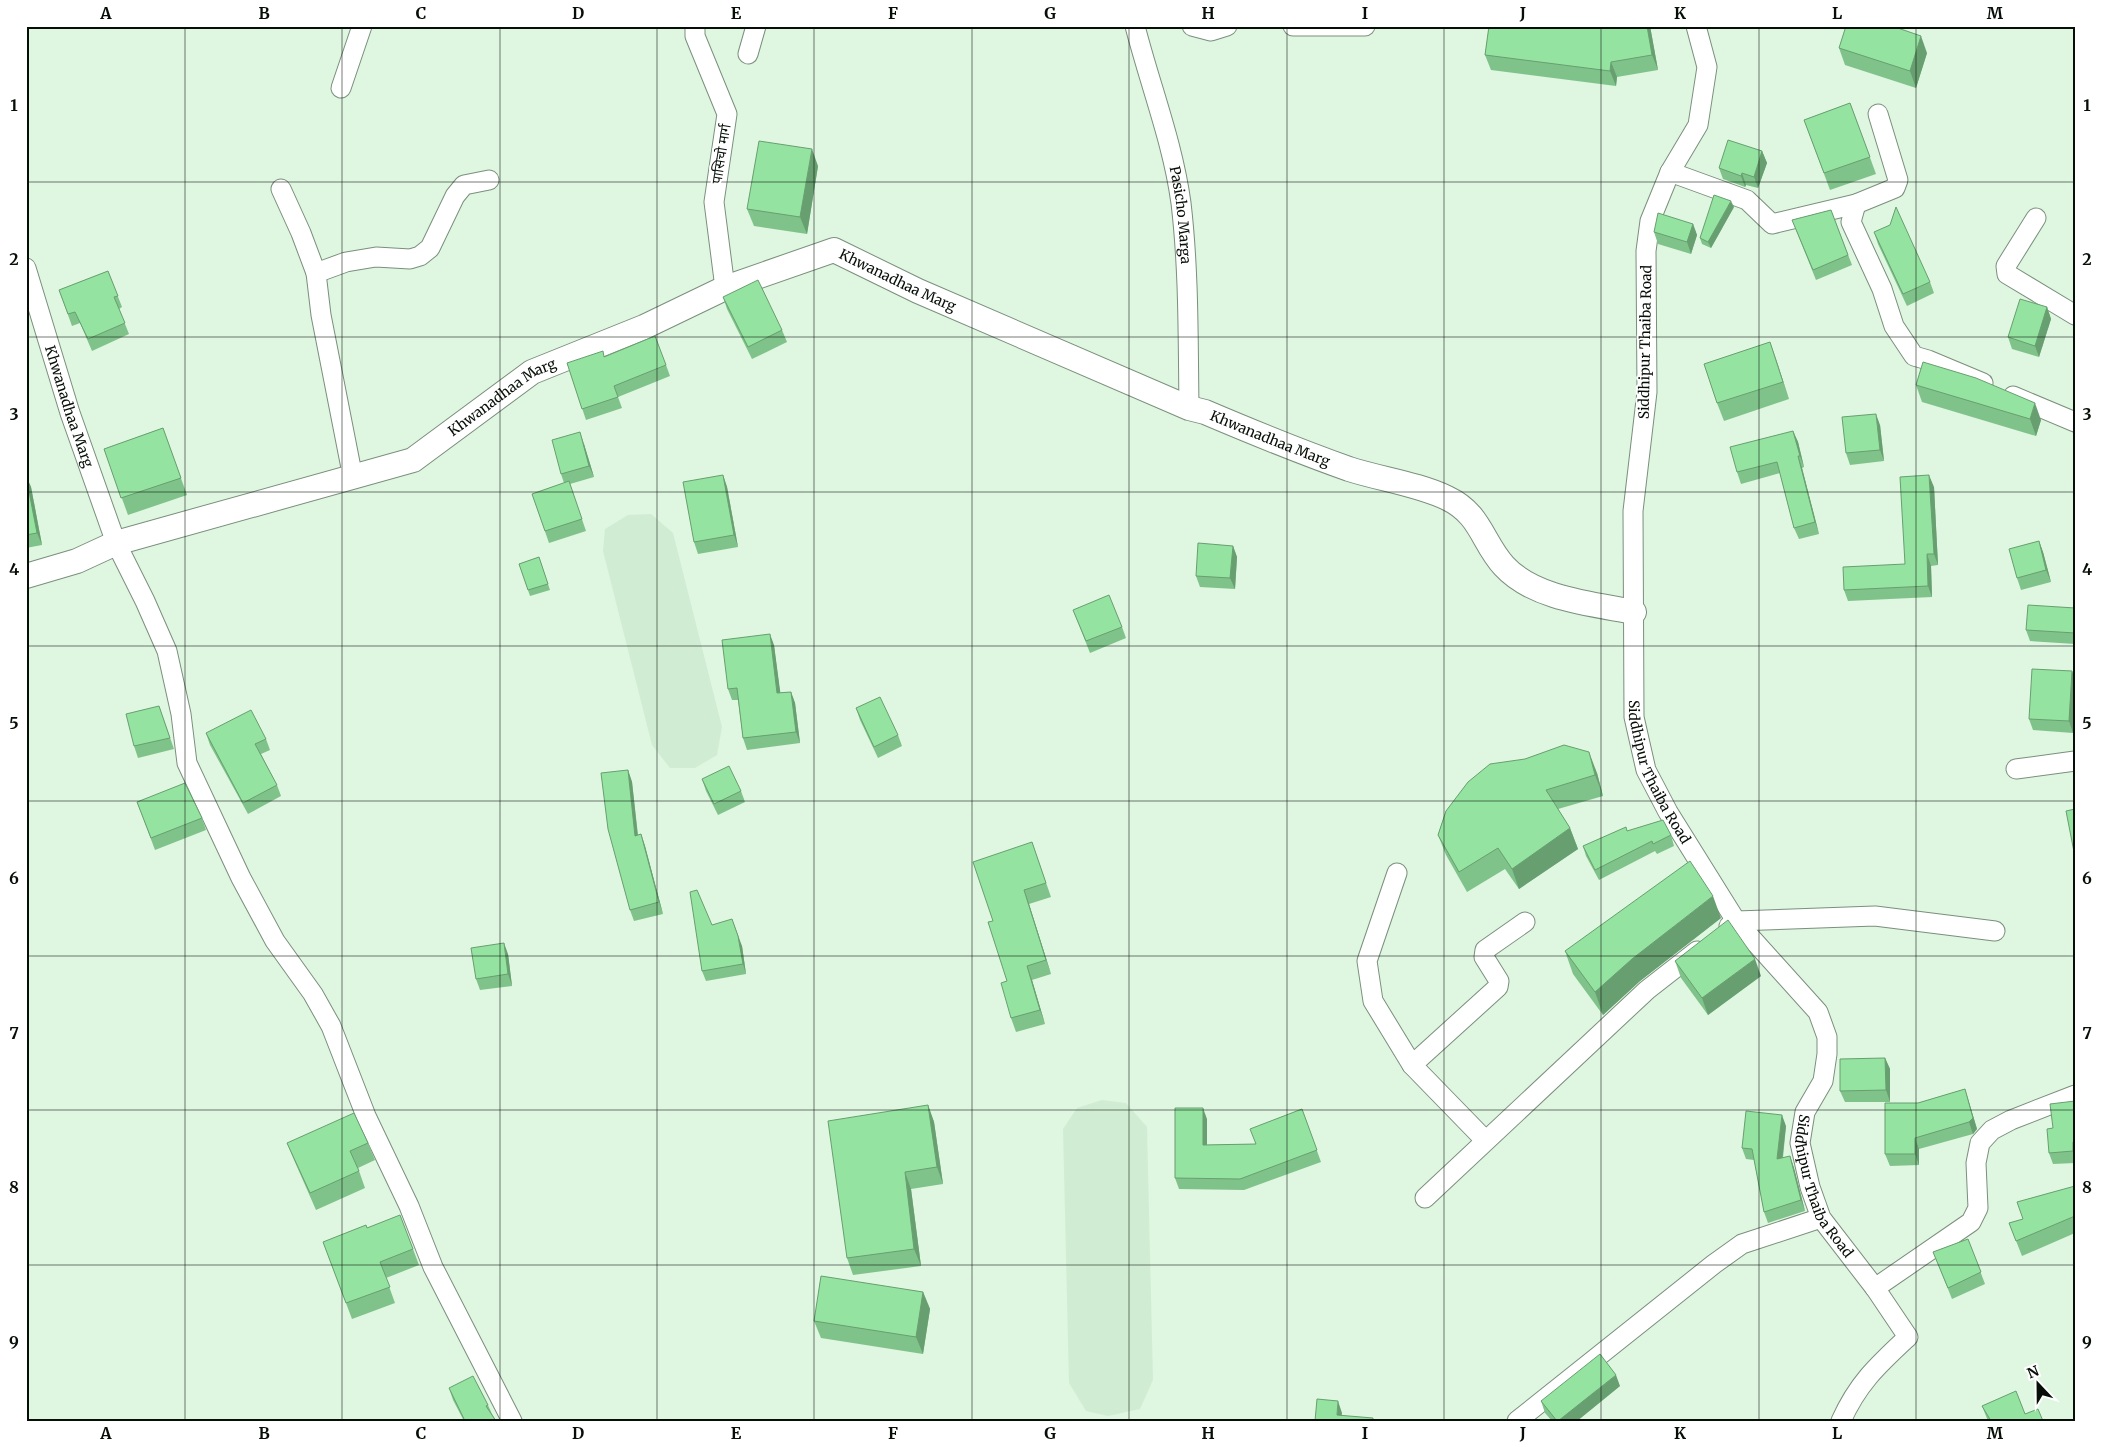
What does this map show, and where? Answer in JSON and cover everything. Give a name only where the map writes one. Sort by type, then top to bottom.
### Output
[{"type":"street","points":[[342,88],[362,26]]},
{"type":"street","name":"पासिचो मार्ग","points":[[695,26],[695,36],[727,114],[714,202],[725,288]]},
{"type":"street","points":[[748,54],[756,26]]},
{"type":"street","name":"Pasicho Marga","points":[[1136,26],[1146,68],[1169,143],[1181,203],[1188,307],[1189,408]]},
{"type":"street","points":[[1192,26],[1211,30],[1227,26]]},
{"type":"street","points":[[1293,26],[1365,26]]},
{"type":"street","name":"Siddhipur Thaiba Road","points":[[1696,26],[1707,67],[1698,125],[1670,172],[1650,221],[1646,251],[1647,392],[1633,511],[1634,717],[1646,770],[1668,812],[1736,921],[1818,1012],[1827,1038],[1823,1081],[1805,1112],[1800,1144],[1810,1187],[1821,1218],[1875,1288],[1908,1337],[1872,1370],[1849,1403],[1841,1421]]},
{"type":"street","points":[[1670,172],[1747,200],[1772,224],[1856,204],[1895,188],[1898,180],[1878,114]]},
{"type":"street","points":[[316,272],[346,262],[376,257],[410,259],[420,256],[430,248],[455,196],[464,185],[489,180]]},
{"type":"street","points":[[281,189],[316,272],[321,315],[345,447],[353,478]]},
{"type":"street","points":[[1856,204],[1851,222],[1882,289],[1894,326],[1914,356],[1928,360],[2075,422]]},
{"type":"street","points":[[2036,218],[2006,266],[2007,274],[2075,315]]},
{"type":"street","name":"Khwanadhaa Marg","points":[[26,576],[77,561],[116,543],[413,460],[532,372],[644,328],[725,288],[834,250],[918,291],[1189,408],[1350,469],[1447,498],[1470,512],[1504,567],[1528,584],[1554,596],[1634,612]]},
{"type":"street","name":"Khwanadhaa Marg","points":[[26,268],[70,413],[116,543]]},
{"type":"street","points":[[116,543],[167,651],[181,714],[187,762],[242,878],[275,941],[312,994],[331,1026],[366,1116],[408,1206],[433,1267],[512,1421]]},
{"type":"street","points":[[2016,769],[2075,761]]},
{"type":"street","points":[[1398,873],[1367,960],[1373,1001],[1412,1065],[1485,1140]]},
{"type":"street","points":[[1424,1198],[1647,990],[1736,921],[1875,916],[1995,931]]},
{"type":"street","points":[[1412,1065],[1498,987],[1499,981],[1484,957],[1485,950],[1525,922]]},
{"type":"street","points":[[1875,1288],[1971,1222],[1978,1208],[1976,1163],[1980,1143],[1992,1130],[2037,1108],[2075,1096]]},
{"type":"street","points":[[1517,1421],[1714,1264],[1742,1244],[1821,1218]]},
{"type":"shaded area","points":[[651,514],[673,533],[722,727],[717,755],[695,768],[670,768],[652,745],[603,551],[605,529],[628,515]]},
{"type":"shaded area","points":[[1102,1100],[1126,1103],[1147,1127],[1153,1380],[1140,1409],[1108,1416],[1086,1411],[1069,1383],[1063,1129],[1077,1108]]},
{"type":"building","points":[[1489,26],[1647,26],[1652,55],[1611,62],[1610,71],[1485,55]]},
{"type":"building","points":[[1846,26],[1892,26],[1921,36],[1910,71],[1839,48]]},
{"type":"building","points":[[1850,103],[1870,157],[1824,173],[1804,120]]},
{"type":"building","points":[[1728,140],[1762,151],[1754,177],[1742,173],[1741,176],[1719,168]]},
{"type":"building","points":[[759,141],[812,149],[800,217],[747,209]]},
{"type":"building","points":[[1714,195],[1731,201],[1708,242],[1700,238]]},
{"type":"building","points":[[1896,207],[1930,282],[1903,294],[1874,232],[1890,225]]},
{"type":"building","points":[[1831,210],[1848,255],[1813,270],[1792,220]]},
{"type":"building","points":[[1658,213],[1693,224],[1687,242],[1654,232]]},
{"type":"building","points":[[108,271],[118,296],[114,297],[125,323],[88,339],[75,312],[68,314],[59,290]]},
{"type":"building","points":[[758,280],[782,330],[748,347],[723,297]]},
{"type":"building","points":[[2020,299],[2047,307],[2035,346],[2008,337]]},
{"type":"building","points":[[655,336],[666,365],[614,386],[618,397],[582,409],[567,363],[603,351],[604,357]]},
{"type":"building","points":[[1770,342],[1783,382],[1717,403],[1704,364]]},
{"type":"building","points":[[1923,362],[1976,378],[2035,403],[2030,419],[1916,385]]},
{"type":"building","points":[[1876,414],[1880,450],[1846,453],[1842,417]]},
{"type":"building","points":[[163,428],[181,478],[121,498],[104,449]]},
{"type":"building","points":[[1793,431],[1815,522],[1794,528],[1777,462],[1737,472],[1730,447]]},
{"type":"building","points":[[580,432],[589,466],[561,474],[552,440]]},
{"type":"building","points":[[723,475],[734,535],[694,542],[683,482]]},
{"type":"building","points":[[1929,475],[1934,554],[1927,554],[1928,586],[1844,590],[1843,567],[1905,564],[1900,477]]},
{"type":"building","points":[[26,476],[37,533],[26,535]]},
{"type":"building","points":[[569,481],[582,519],[545,531],[532,494]]},
{"type":"building","points":[[2039,541],[2046,570],[2017,578],[2009,549]]},
{"type":"building","points":[[1198,543],[1233,546],[1230,578],[1196,576]]},
{"type":"building","points":[[539,557],[548,584],[528,590],[519,564]]},
{"type":"building","points":[[1109,595],[1122,627],[1086,641],[1073,610]]},
{"type":"building","points":[[2028,605],[2075,608],[2075,633],[2026,630]]},
{"type":"building","points":[[770,634],[777,693],[791,692],[796,732],[743,738],[737,688],[728,689],[722,640]]},
{"type":"building","points":[[2032,669],[2072,671],[2069,721],[2029,719]]},
{"type":"building","points":[[880,697],[898,735],[874,747],[856,708]]},
{"type":"building","points":[[159,706],[170,738],[134,746],[126,714]]},
{"type":"building","points":[[251,710],[266,739],[255,744],[277,785],[243,803],[206,733]]},
{"type":"building","points":[[1564,745],[1589,752],[1595,775],[1546,790],[1570,828],[1512,869],[1498,848],[1459,872],[1438,835],[1446,811],[1468,782],[1490,764],[1525,759]]},
{"type":"building","points":[[729,766],[741,791],[714,804],[702,779]]},
{"type":"building","points":[[628,770],[635,836],[641,834],[659,902],[630,910],[608,829],[601,773]]},
{"type":"building","points":[[185,783],[202,818],[151,838],[137,802]]},
{"type":"building","points":[[2075,809],[2075,857],[2066,811]]},
{"type":"building","points":[[1663,820],[1671,835],[1653,844],[1652,841],[1595,870],[1583,846],[1626,827],[1627,831]]},
{"type":"building","points":[[1032,842],[1046,883],[1024,890],[1046,960],[1027,966],[1040,1010],[1011,1018],[1001,983],[1007,981],[988,922],[993,921],[973,862]]},
{"type":"building","points":[[1690,861],[1713,896],[1632,959],[1595,992],[1565,951]]},
{"type":"building","points":[[697,890],[712,925],[732,919],[738,936],[743,964],[702,971],[690,892]]},
{"type":"building","points":[[1728,920],[1755,959],[1702,998],[1675,961]]},
{"type":"building","points":[[504,943],[508,974],[476,979],[471,948]]},
{"type":"building","points":[[1885,1058],[1886,1090],[1840,1091],[1840,1059]]},
{"type":"building","points":[[1965,1089],[1973,1118],[1969,1122],[1915,1138],[1915,1154],[1885,1154],[1885,1103],[1918,1103]]},
{"type":"building","points":[[2075,1101],[2075,1142],[2073,1142],[2073,1151],[2049,1153],[2047,1129],[2053,1128],[2050,1104]]},
{"type":"building","points":[[928,1105],[937,1167],[905,1172],[914,1249],[847,1258],[828,1121]]},
{"type":"building","points":[[1175,1108],[1203,1108],[1203,1145],[1256,1144],[1250,1129],[1302,1109],[1317,1150],[1240,1179],[1175,1178]]},
{"type":"building","points":[[1746,1111],[1782,1115],[1777,1159],[1790,1156],[1801,1200],[1764,1212],[1752,1149],[1742,1148]]},
{"type":"building","points":[[354,1113],[368,1143],[350,1151],[359,1171],[310,1193],[287,1143]]},
{"type":"building","points":[[2075,1186],[2075,1216],[2016,1241],[2009,1223],[2023,1219],[2017,1202]]},
{"type":"building","points":[[400,1215],[413,1249],[380,1262],[390,1287],[346,1303],[323,1242],[366,1225],[367,1228]]},
{"type":"building","points":[[1968,1239],[1981,1272],[1948,1288],[1933,1252]]},
{"type":"building","points":[[821,1276],[923,1292],[916,1337],[814,1321]]},
{"type":"building","points":[[1600,1354],[1616,1375],[1557,1421],[1541,1401]]},
{"type":"building","points":[[473,1376],[488,1405],[486,1406],[496,1421],[465,1421],[449,1388]]},
{"type":"building","points":[[2016,1391],[2025,1414],[2038,1409],[2043,1421],[1991,1421],[1982,1406]]},
{"type":"building","points":[[1317,1399],[1338,1401],[1337,1415],[1373,1418],[1373,1421],[1315,1421]]}]
